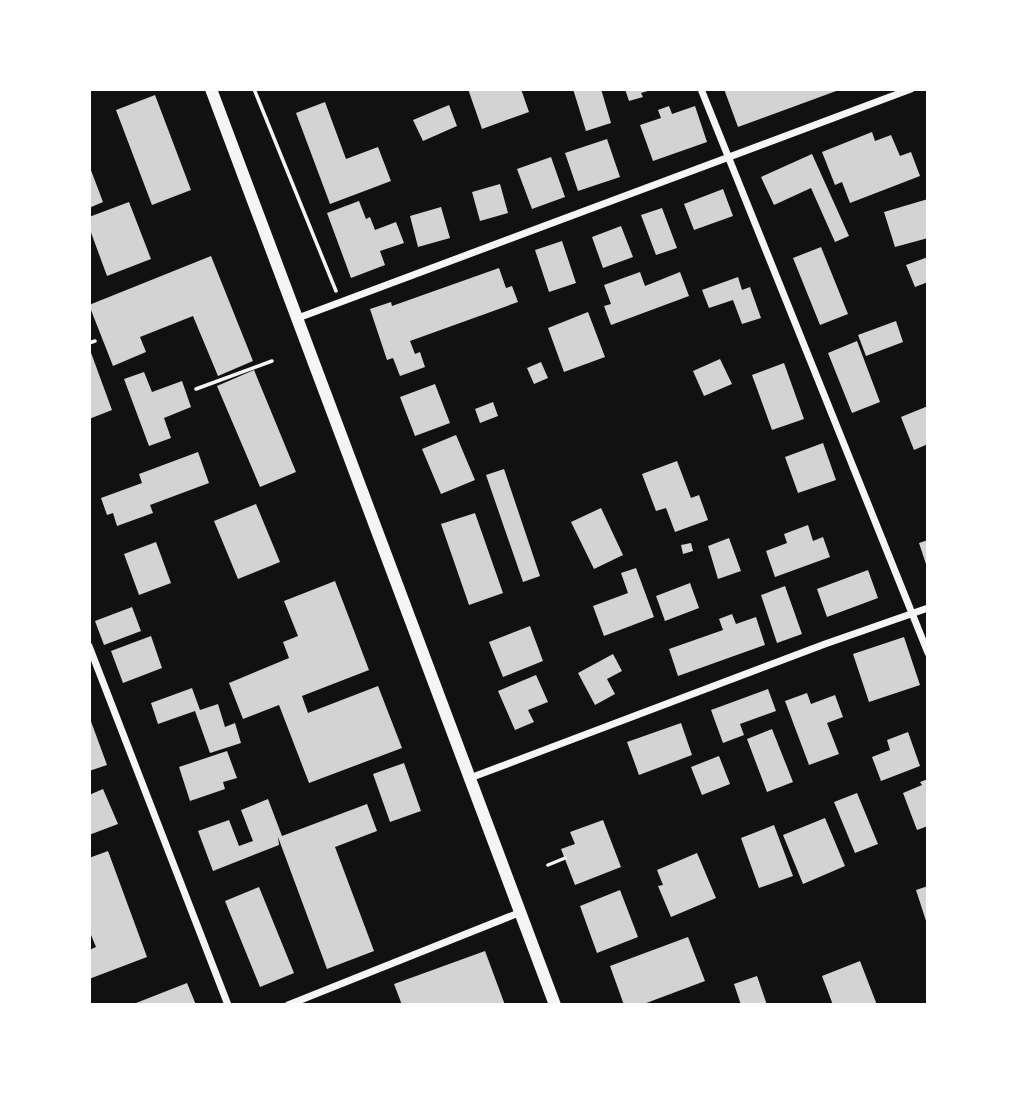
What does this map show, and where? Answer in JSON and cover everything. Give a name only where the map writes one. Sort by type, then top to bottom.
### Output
[{"type":"main road","points":[[211,89],[555,1005]]},
{"type":"street","points":[[701,89],[928,653]]},
{"type":"street","points":[[298,318],[911,89]]},
{"type":"street","points":[[470,778],[928,608]]},
{"type":"street","points":[[89,646],[228,1005]]},
{"type":"street","points":[[288,1005],[521,912]]},
{"type":"path","points":[[254,89],[341,302]]},
{"type":"path","points":[[89,343],[95,341]]},
{"type":"path","points":[[196,388],[272,361]]},
{"type":"path","points":[[548,865],[565,858]]},
{"type":"building","points":[[468,89],[521,89],[529,112],[482,129]]},
{"type":"building","points":[[573,89],[601,89],[611,123],[586,131]]},
{"type":"building","points":[[625,89],[651,90],[641,93],[643,97],[629,101]]},
{"type":"building","points":[[724,89],[839,89],[839,90],[738,127]]},
{"type":"building","points":[[155,95],[191,190],[152,205],[116,110]]},
{"type":"building","points":[[325,102],[346,159],[378,147],[391,181],[330,204],[296,113]]},
{"type":"building","points":[[449,105],[457,126],[423,141],[413,120]]},
{"type":"building","points":[[669,106],[672,114],[695,106],[707,142],[653,161],[640,125],[661,118],[658,110]]},
{"type":"building","points":[[872,132],[875,141],[891,135],[900,156],[911,152],[920,176],[850,203],[842,182],[835,185],[822,152]]},
{"type":"building","points":[[607,139],[620,177],[578,191],[565,153]]},
{"type":"building","points":[[812,154],[849,236],[835,242],[811,188],[774,205],[761,177]]},
{"type":"building","points":[[551,157],[565,197],[532,209],[517,169]]},
{"type":"building","points":[[89,165],[103,202],[89,208]]},
{"type":"building","points":[[500,184],[508,213],[480,221],[472,192]]},
{"type":"building","points":[[723,189],[733,216],[694,230],[684,204]]},
{"type":"building","points":[[928,199],[928,238],[895,247],[884,212]]},
{"type":"building","points":[[359,201],[366,219],[370,217],[375,230],[396,222],[404,243],[380,251],[385,265],[351,278],[327,213]]},
{"type":"building","points":[[129,202],[151,259],[107,276],[89,227],[89,217]]},
{"type":"building","points":[[441,207],[450,238],[418,247],[410,216]]},
{"type":"building","points":[[662,208],[677,248],[656,255],[641,215]]},
{"type":"building","points":[[621,226],[633,257],[603,268],[592,237]]},
{"type":"building","points":[[562,241],[576,283],[549,292],[535,250]]},
{"type":"building","points":[[821,247],[848,314],[820,325],[793,258]]},
{"type":"building","points":[[211,256],[253,361],[218,376],[193,316],[140,337],[146,352],[113,366],[89,305]]},
{"type":"building","points":[[928,257],[928,282],[915,287],[906,265]]},
{"type":"building","points":[[499,268],[506,288],[512,286],[518,302],[410,341],[415,354],[420,352],[425,367],[400,376],[393,358],[387,360],[370,309],[391,302],[392,306]]},
{"type":"building","points":[[640,272],[645,286],[680,272],[689,296],[611,325],[604,306],[611,304],[604,285]]},
{"type":"building","points":[[738,277],[742,290],[750,287],[761,318],[742,324],[733,300],[709,308],[702,290]]},
{"type":"building","points":[[588,312],[605,357],[564,372],[548,328]]},
{"type":"building","points":[[896,321],[903,342],[866,356],[858,335]]},
{"type":"building","points":[[857,341],[880,402],[852,413],[828,353]]},
{"type":"building","points":[[89,351],[112,410],[89,419]]},
{"type":"building","points":[[720,359],[732,384],[704,396],[693,371]]},
{"type":"building","points":[[541,362],[548,378],[534,384],[527,368]]},
{"type":"building","points":[[784,363],[804,419],[772,430],[752,375]]},
{"type":"building","points":[[254,370],[296,472],[260,487],[217,386]]},
{"type":"building","points":[[144,372],[152,392],[182,381],[191,407],[164,418],[171,438],[149,446],[124,379]]},
{"type":"building","points":[[435,384],[450,423],[415,436],[400,397]]},
{"type":"building","points":[[493,402],[498,416],[480,423],[475,409]]},
{"type":"building","points":[[928,406],[928,444],[914,450],[901,417]]},
{"type":"building","points":[[456,435],[475,480],[441,494],[422,449]]},
{"type":"building","points":[[823,443],[836,480],[798,493],[785,457]]},
{"type":"building","points":[[198,452],[209,483],[150,505],[153,513],[117,526],[113,513],[107,515],[101,498],[142,483],[139,474]]},
{"type":"building","points":[[677,461],[691,498],[699,495],[708,520],[675,532],[666,508],[656,511],[642,474]]},
{"type":"building","points":[[504,469],[540,576],[523,582],[486,475]]},
{"type":"building","points":[[256,504],[280,562],[238,579],[214,521]]},
{"type":"building","points":[[601,508],[623,555],[594,569],[571,522]]},
{"type":"building","points":[[475,513],[503,593],[469,605],[441,524]]},
{"type":"building","points":[[808,525],[813,541],[823,537],[830,557],[775,577],[766,551],[787,543],[784,534]]},
{"type":"building","points":[[729,538],[741,571],[718,579],[708,546]]},
{"type":"building","points":[[928,540],[928,567],[927,567],[919,543]]},
{"type":"building","points":[[156,542],[171,583],[139,595],[124,554]]},
{"type":"building","points":[[691,543],[693,551],[683,554],[681,545]]},
{"type":"building","points":[[636,568],[654,617],[604,636],[593,606],[628,593],[621,573]]},
{"type":"building","points":[[868,570],[878,598],[827,617],[817,589]]},
{"type":"building","points":[[335,581],[369,670],[302,696],[308,713],[378,686],[402,748],[309,783],[279,705],[243,719],[229,683],[289,658],[283,642],[298,636],[284,601]]},
{"type":"building","points":[[690,583],[699,608],[665,621],[656,596]]},
{"type":"building","points":[[785,586],[802,634],[777,643],[761,595]]},
{"type":"building","points":[[132,607],[141,631],[104,645],[95,621]]},
{"type":"building","points":[[732,614],[736,624],[756,617],[765,645],[678,676],[669,649],[723,630],[719,619]]},
{"type":"building","points":[[530,626],[543,661],[503,677],[489,642]]},
{"type":"building","points":[[151,636],[162,668],[123,683],[111,651]]},
{"type":"building","points":[[904,637],[920,685],[869,702],[853,654]]},
{"type":"building","points":[[613,654],[622,671],[607,679],[615,694],[595,705],[578,673]]},
{"type":"building","points":[[536,675],[548,702],[528,710],[534,722],[515,730],[498,691]]},
{"type":"building","points":[[192,688],[200,710],[218,704],[225,727],[235,723],[241,743],[210,753],[195,711],[158,724],[151,703]]},
{"type":"building","points":[[768,689],[776,711],[740,724],[744,735],[723,743],[711,710]]},
{"type":"building","points":[[807,693],[811,704],[835,695],[843,717],[827,723],[839,754],[809,765],[785,701]]},
{"type":"building","points":[[89,716],[107,765],[89,771]]},
{"type":"building","points":[[681,723],[692,755],[639,775],[627,742]]},
{"type":"building","points":[[772,729],[793,782],[767,792],[747,739]]},
{"type":"building","points":[[908,732],[920,766],[881,781],[872,757],[890,750],[887,740]]},
{"type":"building","points":[[227,751],[237,778],[223,782],[225,789],[190,801],[179,767]]},
{"type":"building","points":[[719,756],[730,784],[702,795],[691,767]]},
{"type":"building","points":[[404,763],[421,811],[390,822],[373,774]]},
{"type":"building","points":[[928,779],[928,826],[917,830],[903,793],[922,785],[920,782]]},
{"type":"building","points":[[103,789],[118,824],[89,835],[89,795]]},
{"type":"building","points":[[857,793],[878,844],[855,853],[834,802]]},
{"type":"building","points":[[268,799],[282,836],[367,804],[377,831],[335,847],[374,951],[327,969],[278,837],[279,845],[213,871],[198,831],[229,820],[239,846],[253,841],[241,810]]},
{"type":"building","points":[[825,818],[845,866],[803,884],[783,835]]},
{"type":"building","points":[[603,820],[621,867],[575,885],[561,849],[575,844],[570,832]]},
{"type":"building","points":[[774,825],[793,876],[759,888],[741,838]]},
{"type":"building","points":[[108,851],[147,957],[89,979],[89,950],[96,947],[89,930],[89,858]]},
{"type":"building","points":[[697,853],[716,898],[671,917],[658,886],[663,885],[657,870]]},
{"type":"building","points":[[928,886],[928,924],[927,924],[916,890]]},
{"type":"building","points":[[259,887],[294,973],[260,987],[225,901]]},
{"type":"building","points":[[620,890],[638,937],[597,953],[580,906]]},
{"type":"building","points":[[688,937],[705,981],[641,1005],[624,1005],[610,966]]},
{"type":"building","points":[[485,951],[505,1005],[402,1005],[394,984]]},
{"type":"building","points":[[860,961],[877,1005],[833,1005],[822,976]]},
{"type":"building","points":[[757,976],[767,1005],[741,1005],[734,984]]},
{"type":"building","points":[[187,983],[196,1005],[131,1005]]}]
